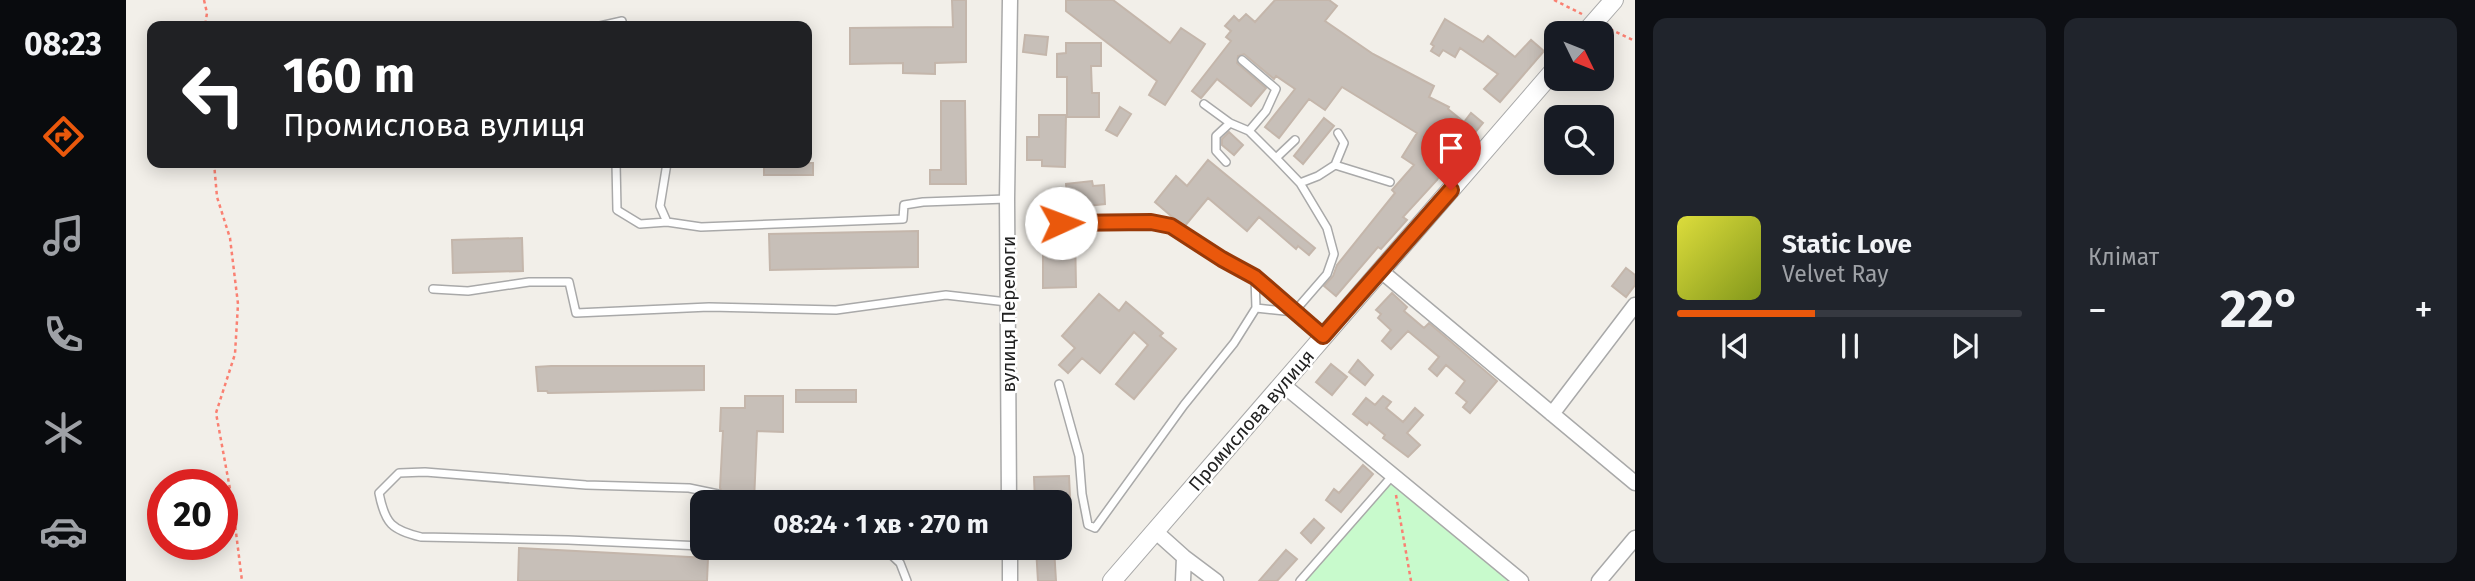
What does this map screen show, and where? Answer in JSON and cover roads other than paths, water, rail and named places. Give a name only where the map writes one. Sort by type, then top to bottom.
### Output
[{"type":"street","name":"вулиця Перемоги","points":[[1009,490],[1007,199],[1010,0]]},
{"type":"street","points":[[1596,21],[1614,0]]},
{"type":"street","name":"Промислова вулиця","points":[[1112,581],[1544,82]]},
{"type":"street","points":[[1381,271],[1635,483]]},
{"type":"street","points":[[1552,414],[1635,305]]},
{"type":"street","points":[[1282,384],[1521,581]]},
{"type":"street","points":[[1156,531],[1216,581]]},
{"type":"street","points":[[1599,581],[1635,538]]},
{"type":"street","points":[[1183,581],[1184,557]]},
{"type":"street","points":[[1010,560],[1010,581]]},
{"type":"lane","points":[[1242,60],[1276,89],[1266,111],[1249,131]]},
{"type":"lane","points":[[1204,104],[1230,123],[1249,131],[1276,158],[1300,183],[1327,228],[1334,254],[1327,274],[1294,312]]},
{"type":"lane","points":[[1226,162],[1216,151],[1216,136],[1230,123]]},
{"type":"lane","points":[[1300,183],[1335,165],[1344,143],[1338,133]]},
{"type":"lane","points":[[1276,158],[1295,140]]},
{"type":"lane","points":[[1335,165],[1391,182]]},
{"type":"lane","points":[[616,168],[617,210],[640,224],[667,222],[701,227],[780,222],[881,221],[903,219],[904,205],[1007,199]]},
{"type":"lane","points":[[666,168],[660,206],[667,222]]},
{"type":"lane","points":[[1061,223],[1151,222],[1171,226],[1255,277],[1323,336]]},
{"type":"lane","points":[[1059,384],[1079,456],[1088,525],[1095,528],[1184,405],[1234,343],[1256,308],[1255,277]]},
{"type":"lane","points":[[433,289],[468,291],[529,282],[569,282],[576,313],[709,307],[836,310],[946,295],[1007,302]]},
{"type":"lane","points":[[1256,308],[1294,312]]},
{"type":"lane","points":[[690,545],[421,537],[398,531],[383,513],[379,493],[399,473],[425,472],[586,485],[699,490]]},
{"type":"lane","points":[[1300,581],[1393,474]]},
{"type":"lane","points":[[897,560],[907,581]]}]
